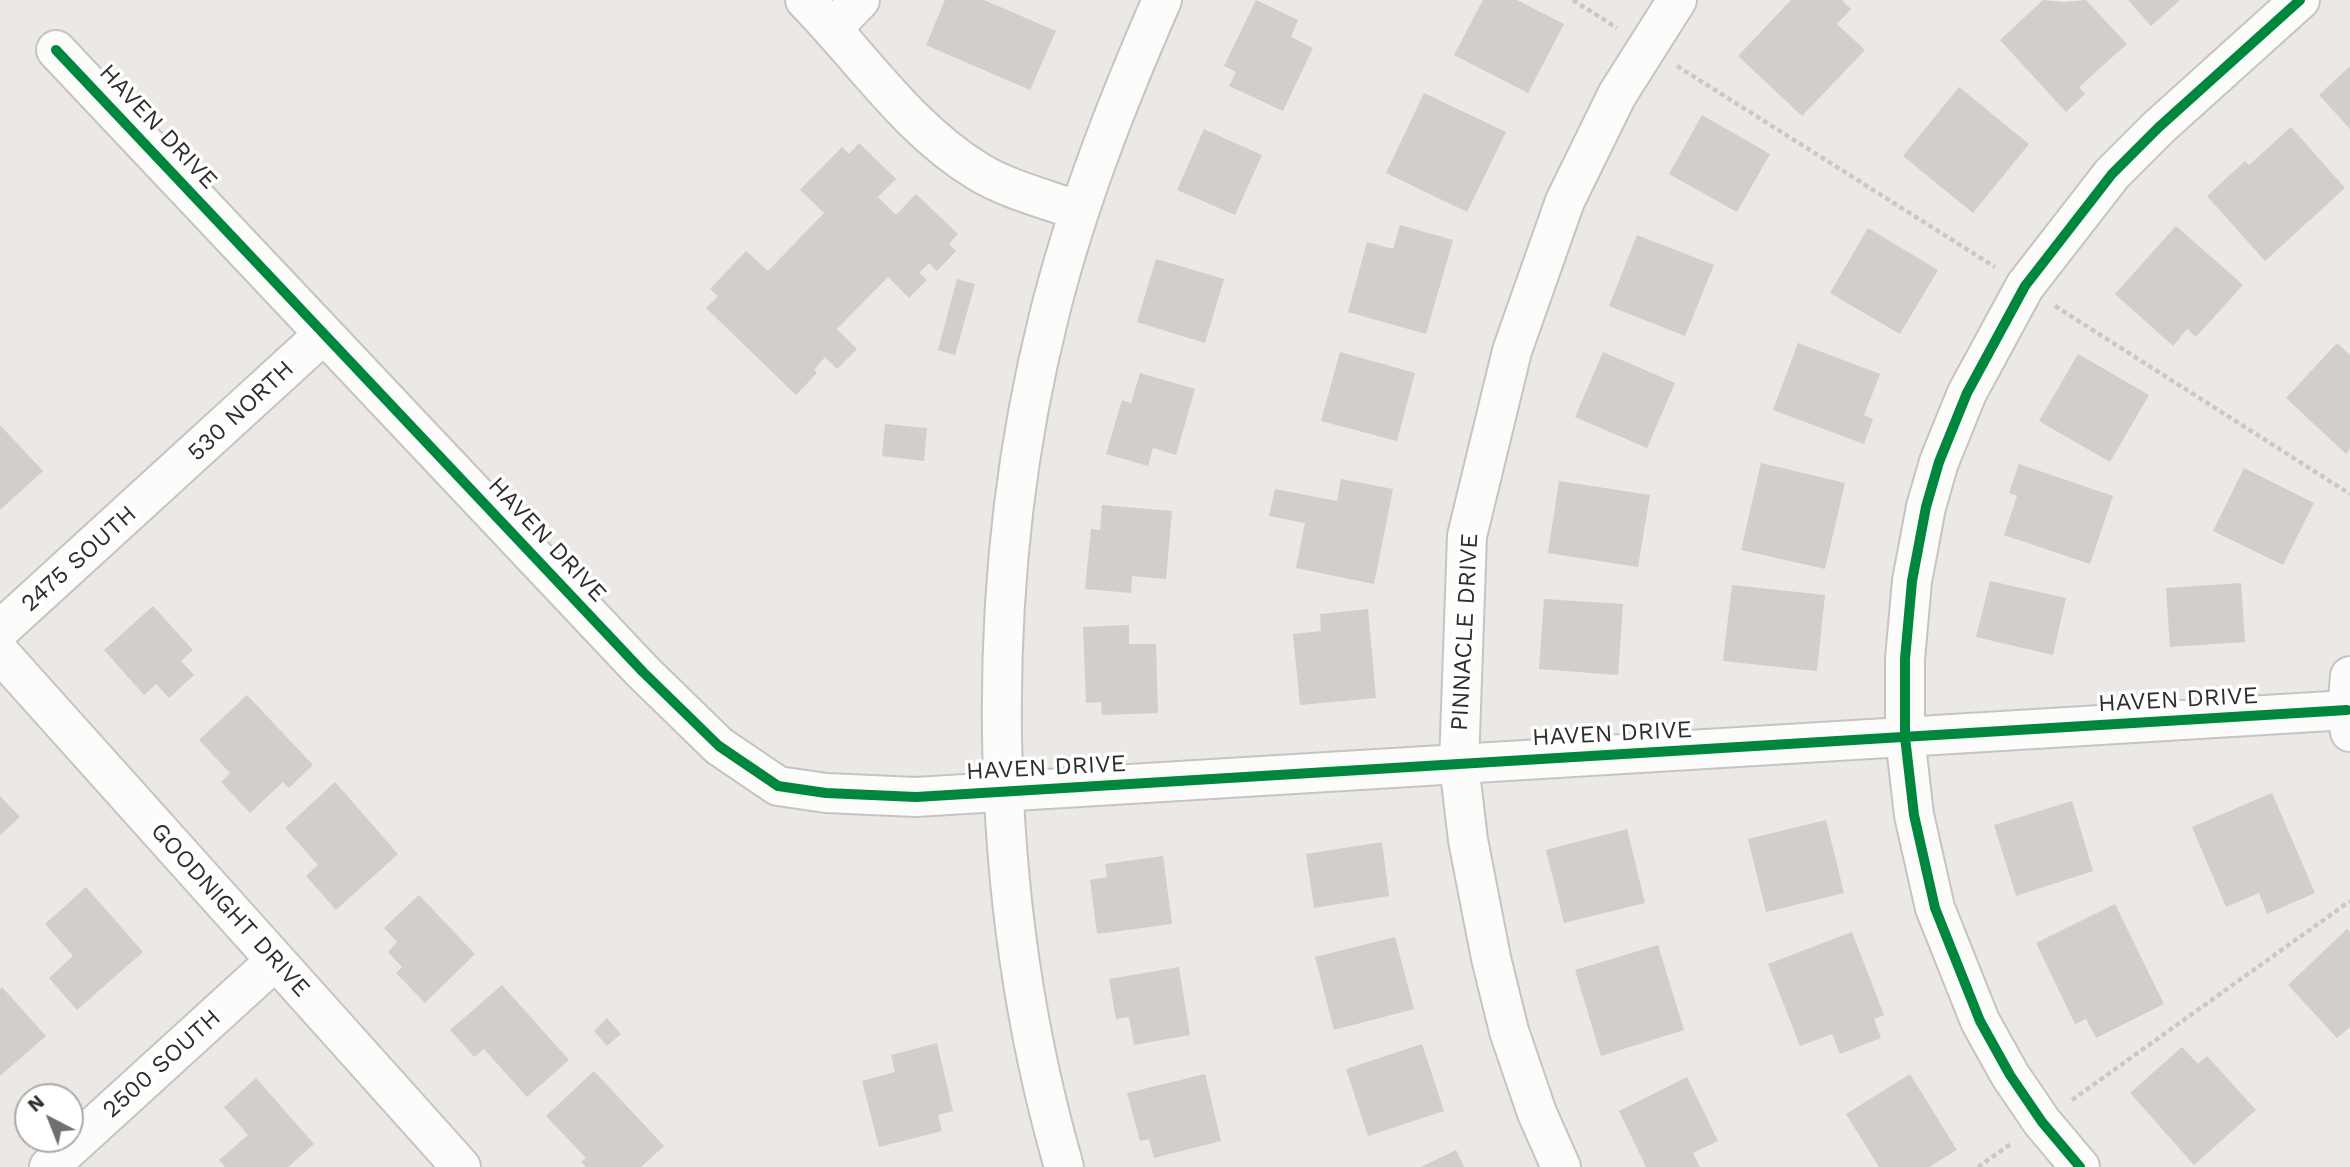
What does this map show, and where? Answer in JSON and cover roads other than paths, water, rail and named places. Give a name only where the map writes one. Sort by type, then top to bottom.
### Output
[{"type":"street","points":[[805,0],[923,131],[950,153],[982,174],[1079,211]]},
{"type":"street","points":[[833,28],[859,0]]},
{"type":"street","points":[[1064,1167],[1051,1122],[1021,969],[1012,892],[1005,791],[1006,600],[1018,485],[1033,389],[1046,329],[1098,154],[1162,0]]},
{"type":"street","name":"PINNACLE DRIVE","points":[[1561,1167],[1537,1113],[1509,1031],[1491,958],[1468,840],[1459,764],[1467,536],[1512,351],[1565,201],[1617,95],[1677,0]]},
{"type":"street","points":[[2080,1167],[2042,1122],[2010,1075],[1980,1021],[1935,908],[1914,815],[1905,737],[1905,659],[1912,581],[1926,507],[1939,462],[1967,393],[2025,286],[2112,174],[2159,127],[2300,0]]},
{"type":"street","name":"HAVEN DRIVE","points":[[56,50],[643,673],[719,746],[778,786],[827,793],[916,797],[1905,737],[2349,706]]},
{"type":"street","name":"530 NORTH","points":[[157,488],[324,334]]},
{"type":"street","name":"2475 SOUTH","points":[[0,631],[157,488]]},
{"type":"street","name":"GOODNIGHT DRIVE","points":[[0,653],[461,1167]]},
{"type":"street","name":"2500 SOUTH","points":[[49,1167],[275,961]]}]
